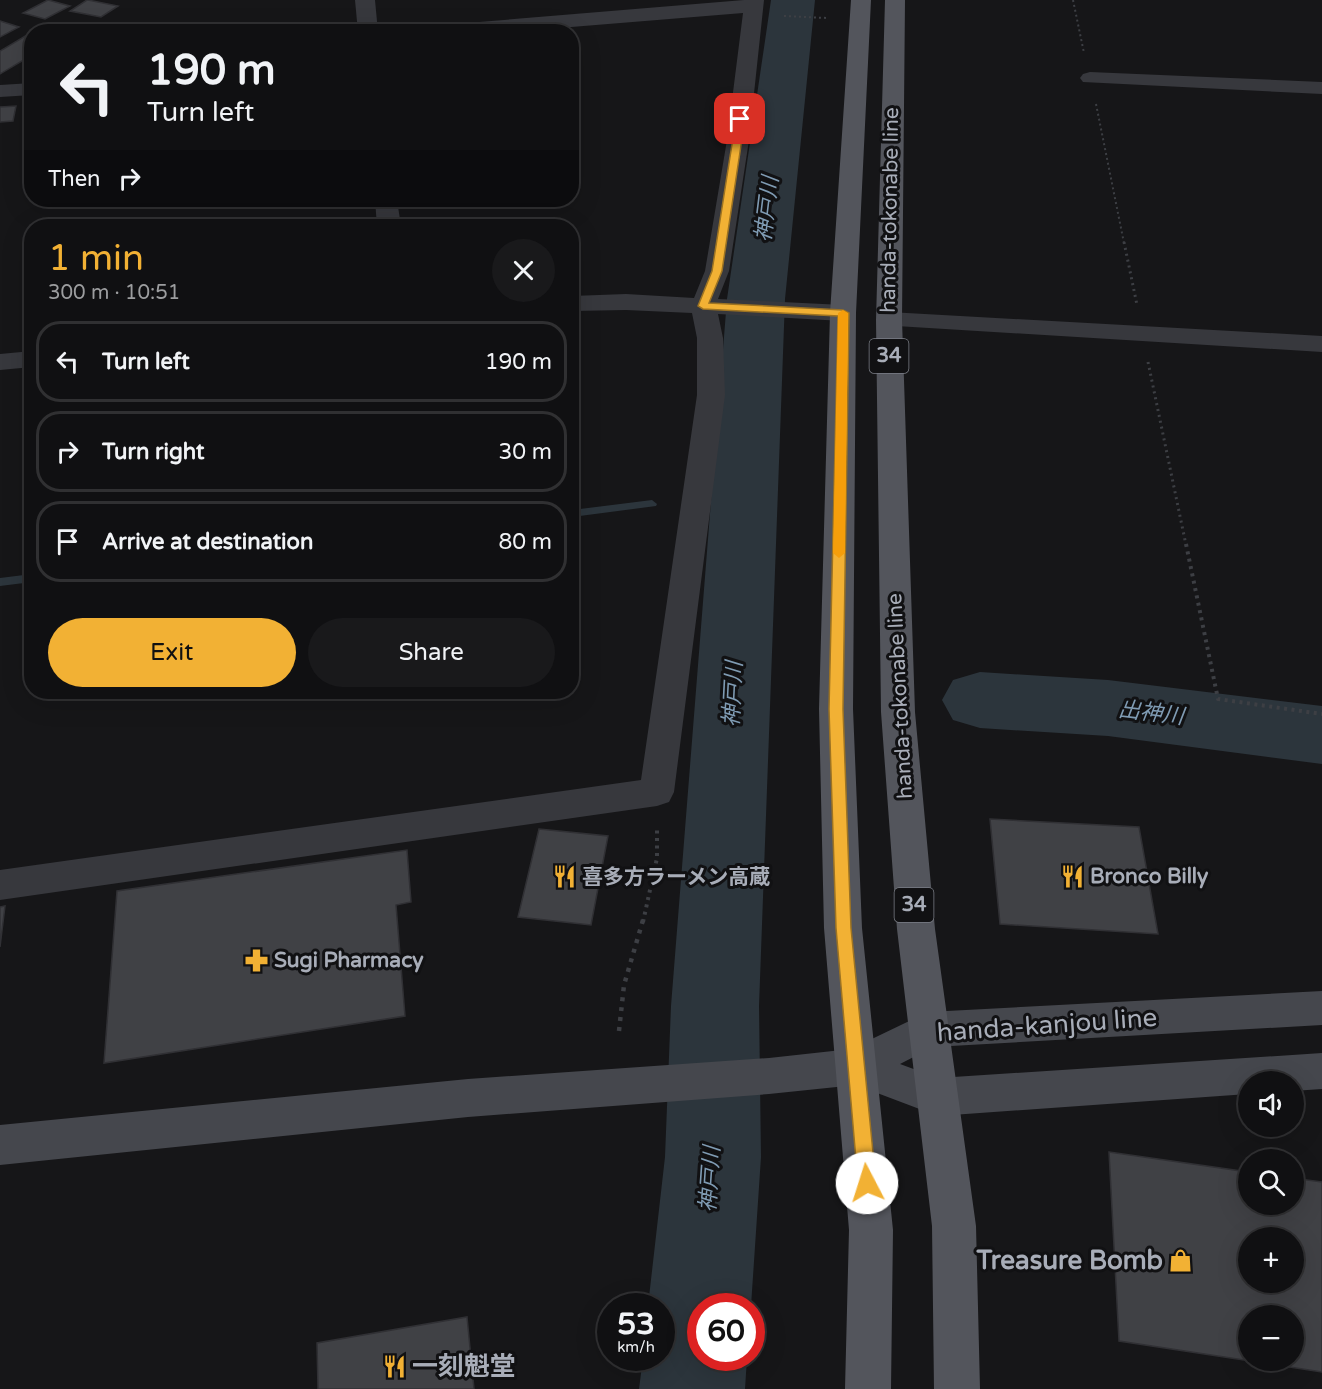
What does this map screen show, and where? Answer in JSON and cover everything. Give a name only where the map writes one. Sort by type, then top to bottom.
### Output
[{"type":"main road","name":"handa-tokonabe line","points":[[861,0],[843,313],[836,709],[843,928],[871,1230],[868,1389]]},
{"type":"main road","name":"handa-tokonabe line","points":[[896,0],[889,321],[898,712],[916,929],[954,1226],[957,1389]]},
{"type":"main road","name":"handa-kanjou line","points":[[856,1066],[928,1030],[1322,1008]]},
{"type":"main road","points":[[0,1145],[468,1098],[769,1076],[856,1066],[938,1097],[1322,1071]]},
{"type":"street","points":[[365,0],[367,24]]},
{"type":"street","points":[[726,0],[753,7]]},
{"type":"street","points":[[533,24],[753,7]]},
{"type":"street","points":[[0,885],[657,792],[711,395],[712,307],[738,140],[753,7]]},
{"type":"street","points":[[1090,78],[1322,88]]},
{"type":"street","points":[[0,91],[24,90]]},
{"type":"street","points":[[579,303],[626,302],[843,313]]},
{"type":"street","points":[[889,321],[1322,344]]},
{"type":"street","points":[[0,362],[24,359]]},
{"type":"path","points":[[1073,0],[1218,699],[1322,714]]},
{"type":"path","points":[[753,7],[828,18]]},
{"type":"path","points":[[619,1031],[624,985],[639,940],[657,858],[657,792]]},
{"type":"building","points":[[48,0],[70,6],[45,19],[23,13]]},
{"type":"building","points":[[87,0],[118,6],[101,17],[70,11]]},
{"type":"building","points":[[0,21],[19,27],[0,37]]},
{"type":"building","points":[[24,37],[24,60],[0,74],[0,51]]},
{"type":"building","points":[[16,106],[13,121],[0,122],[0,107]]},
{"type":"building","name":"Bronco Billy","points":[[990,819],[1139,827],[1158,934],[1000,924]]},
{"type":"building","name":"喜多方ラーメン高蔵","points":[[539,829],[608,836],[591,925],[518,917]]},
{"type":"building","name":"Sugi Pharmacy","points":[[407,850],[411,902],[396,905],[405,1016],[104,1063],[117,891]]},
{"type":"building","points":[[5,906],[0,947],[0,907]]},
{"type":"building","name":"Treasure Bomb","points":[[1109,1152],[1238,1171],[1238,1215],[1304,1215],[1304,1180],[1322,1182],[1322,1372],[1304,1369],[1304,1305],[1238,1305],[1238,1359],[1119,1341]]},
{"type":"building","name":"一刻魁堂","points":[[467,1317],[474,1389],[318,1389],[317,1343]]},
{"type":"waterway","name":"神戸川","points":[[692,1389],[713,1157],[715,1006],[756,299],[793,0]]},
{"type":"waterway","points":[[579,513],[652,504]]},
{"type":"waterway","points":[[0,582],[24,579]]},
{"type":"waterway","name":"出神川","points":[[980,700],[1108,708],[1322,735]]},
{"type":"slow traffic","points":[[839,553],[843,313]]},
{"type":"place","name":"Bronco Billy","points":[[1072,876]]},
{"type":"place","name":"喜多方ラーメン高蔵","points":[[564,877]]},
{"type":"place","name":"Sugi Pharmacy","points":[[256,960]]},
{"type":"place","name":"Treasure Bomb","points":[[1181,1260]]},
{"type":"place","name":"一刻魁堂","points":[[394,1366]]},
{"type":"route","points":[[740,119],[717,271],[703,306],[843,313],[836,709],[843,928],[867,1183]]}]
